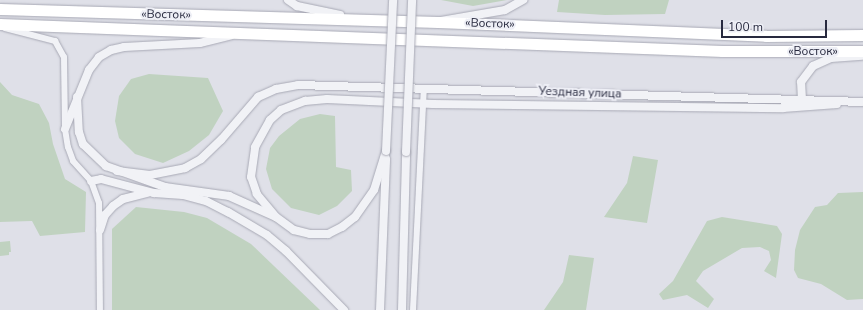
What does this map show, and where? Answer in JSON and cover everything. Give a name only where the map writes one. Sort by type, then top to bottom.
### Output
[{"type":"highway","name":"«Восток»","points":[[0,10],[438,22],[766,36],[863,35]]},
{"type":"highway","name":"«Восток»","points":[[0,25],[714,50],[863,51]]},
{"type":"street","points":[[288,0],[296,6],[360,20]]},
{"type":"street","points":[[380,310],[393,0]]},
{"type":"street","points":[[402,310],[412,0]]},
{"type":"street","points":[[438,22],[448,18],[505,10],[522,0]]},
{"type":"street","points":[[0,25],[24,34],[49,38],[59,44],[64,57],[66,72],[65,129],[73,162],[91,181],[99,203],[100,310]]},
{"type":"street","points":[[65,129],[89,70],[99,58],[111,50],[124,47],[200,43],[236,34]]},
{"type":"street","points":[[802,103],[802,82],[813,66],[831,58],[863,56]]},
{"type":"street","name":"Уездная улица","points":[[117,170],[150,175],[185,168],[202,159],[221,140],[258,97],[276,89],[298,85],[424,88],[802,103]]},
{"type":"street","points":[[413,310],[424,88]]},
{"type":"street","points":[[77,97],[79,132],[84,144],[106,166],[151,183],[181,190],[229,196],[276,217],[294,230],[310,234],[328,234],[342,227],[366,203],[374,190],[386,151]]},
{"type":"street","name":"Уездная улица","points":[[276,217],[257,194],[251,177],[251,160],[261,132],[281,110],[305,101],[327,99],[424,103],[863,102]]},
{"type":"street","points":[[91,181],[101,179],[154,193],[184,195],[206,201],[248,222],[292,256],[344,310]]},
{"type":"street","points":[[100,230],[106,214],[122,199],[181,190]]},
{"type":"green space","points":[[441,0],[507,0],[473,6]]},
{"type":"green space","points":[[559,0],[669,0],[665,14],[605,15],[557,12]]},
{"type":"green space","points":[[149,74],[208,78],[223,111],[209,135],[189,151],[163,163],[135,154],[119,138],[115,121],[119,96],[131,79]]},
{"type":"green space","points":[[0,82],[12,95],[39,104],[49,123],[53,144],[65,179],[86,192],[85,232],[40,236],[32,221],[0,222]]},
{"type":"green space","points":[[320,114],[335,116],[336,167],[351,170],[352,191],[337,206],[319,215],[291,208],[272,189],[266,169],[270,148],[279,136],[300,119]]},
{"type":"green space","points":[[633,156],[658,160],[647,223],[604,217],[627,183]]},
{"type":"green space","points":[[863,192],[863,299],[847,300],[821,284],[798,278],[794,270],[795,250],[800,230],[815,207],[827,205],[838,193]]},
{"type":"green space","points":[[136,207],[184,212],[207,218],[251,244],[320,310],[112,310],[112,229]]},
{"type":"green space","points":[[722,217],[777,226],[782,234],[776,278],[764,271],[771,260],[769,251],[760,247],[742,248],[703,271],[696,281],[714,299],[708,308],[687,295],[663,300],[659,294],[673,281],[707,221]]},
{"type":"green space","points":[[10,241],[11,252],[9,252],[9,255],[0,256],[0,242]]},
{"type":"green space","points":[[569,255],[594,258],[586,310],[544,310],[563,282]]}]
